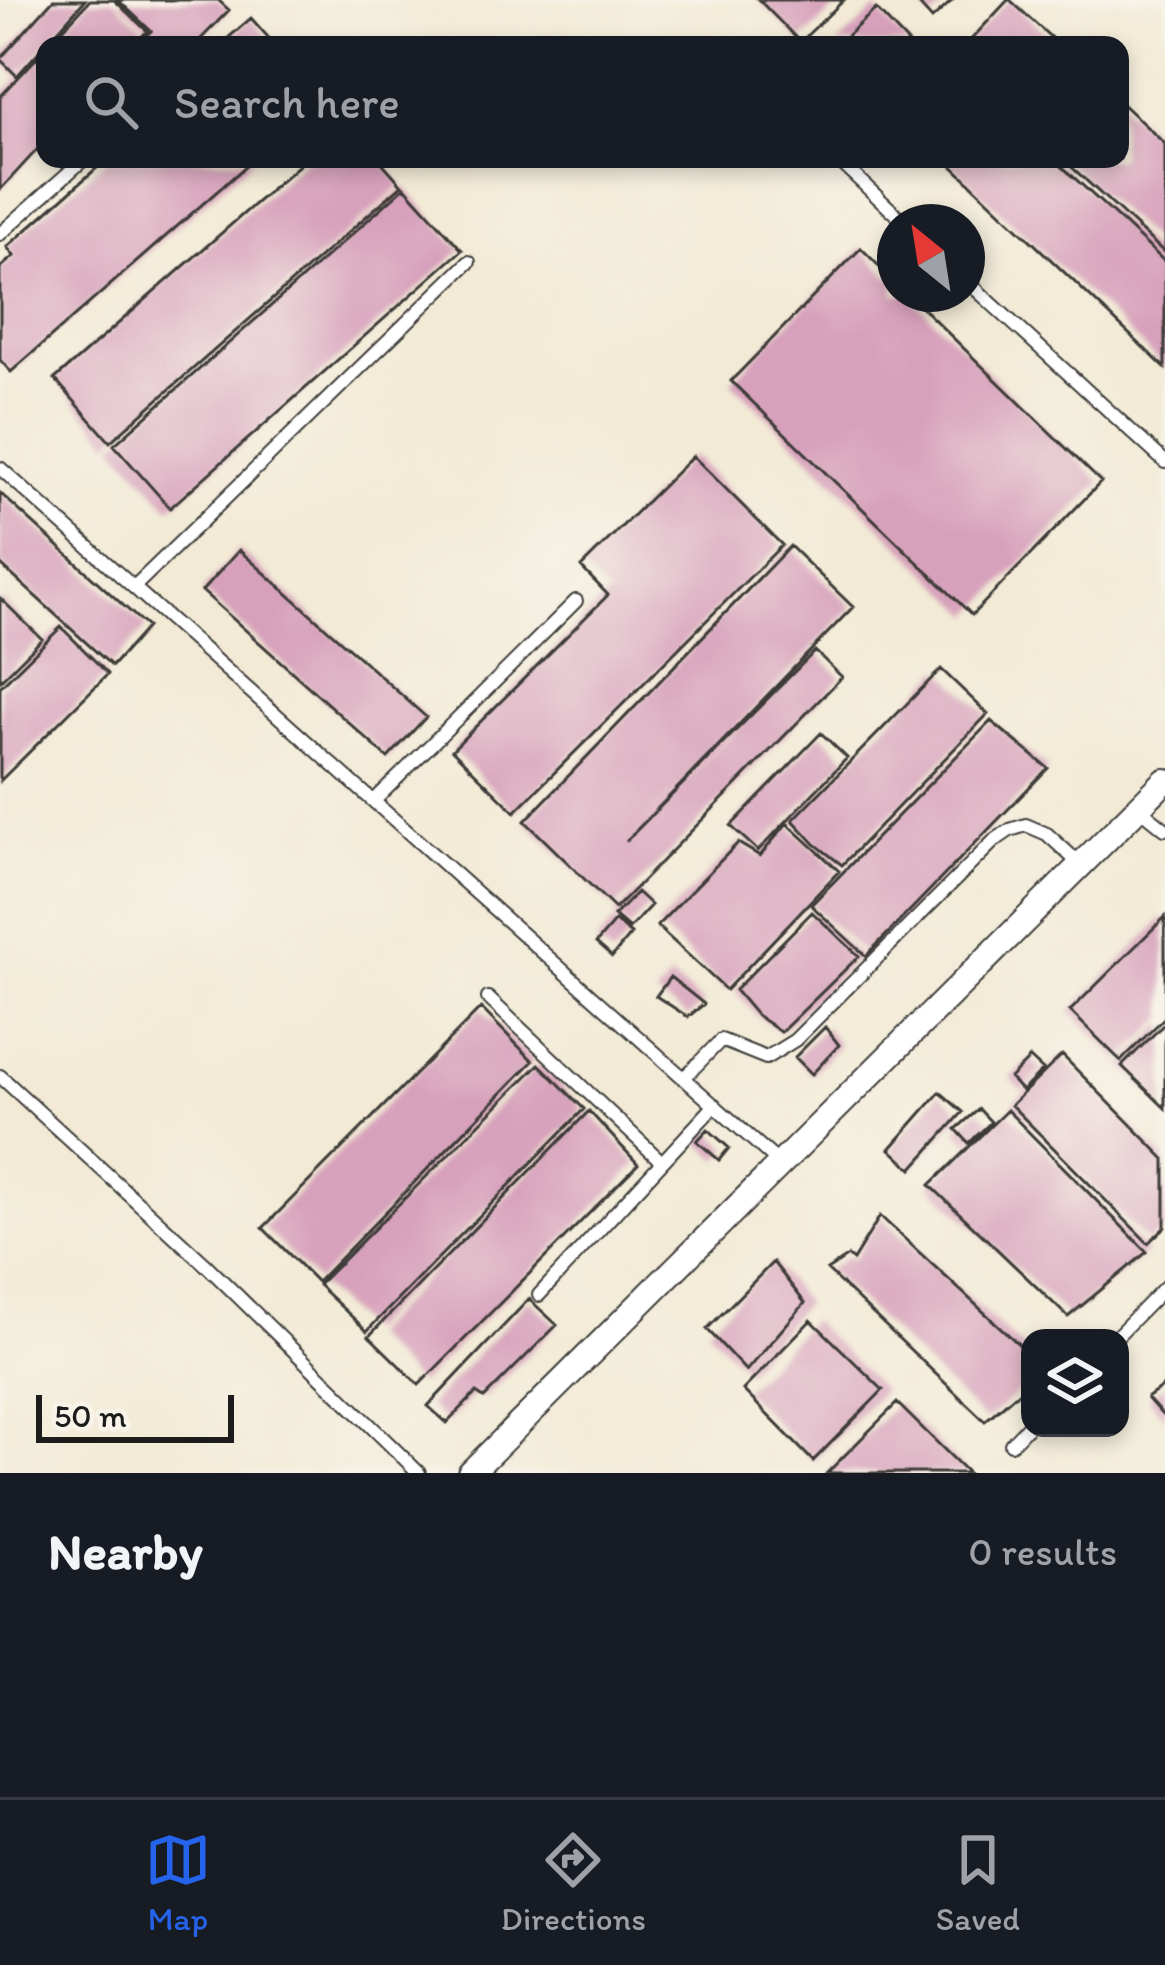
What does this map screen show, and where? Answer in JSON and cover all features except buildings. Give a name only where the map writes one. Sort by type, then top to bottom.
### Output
[{"type":"street","points":[[470,1473],[1165,781]]},
{"type":"lane","points":[[0,234],[74,168]]},
{"type":"lane","points":[[847,168],[885,204]]},
{"type":"lane","points":[[134,587],[470,262]]},
{"type":"lane","points":[[985,297],[1165,462]]},
{"type":"lane","points":[[0,468],[781,1164]]},
{"type":"lane","points":[[374,801],[576,601]]},
{"type":"lane","points":[[1138,807],[1165,830]]},
{"type":"lane","points":[[684,1078],[721,1040],[766,1058],[795,1040],[1010,830],[1026,825],[1047,834],[1081,865]]},
{"type":"lane","points":[[488,998],[662,1162]]},
{"type":"lane","points":[[0,1076],[207,1265],[419,1473]]},
{"type":"lane","points":[[539,1294],[715,1105]]},
{"type":"lane","points":[[1124,1329],[1165,1287]]},
{"type":"lane","points":[[1011,1444],[1021,1433]]}]
